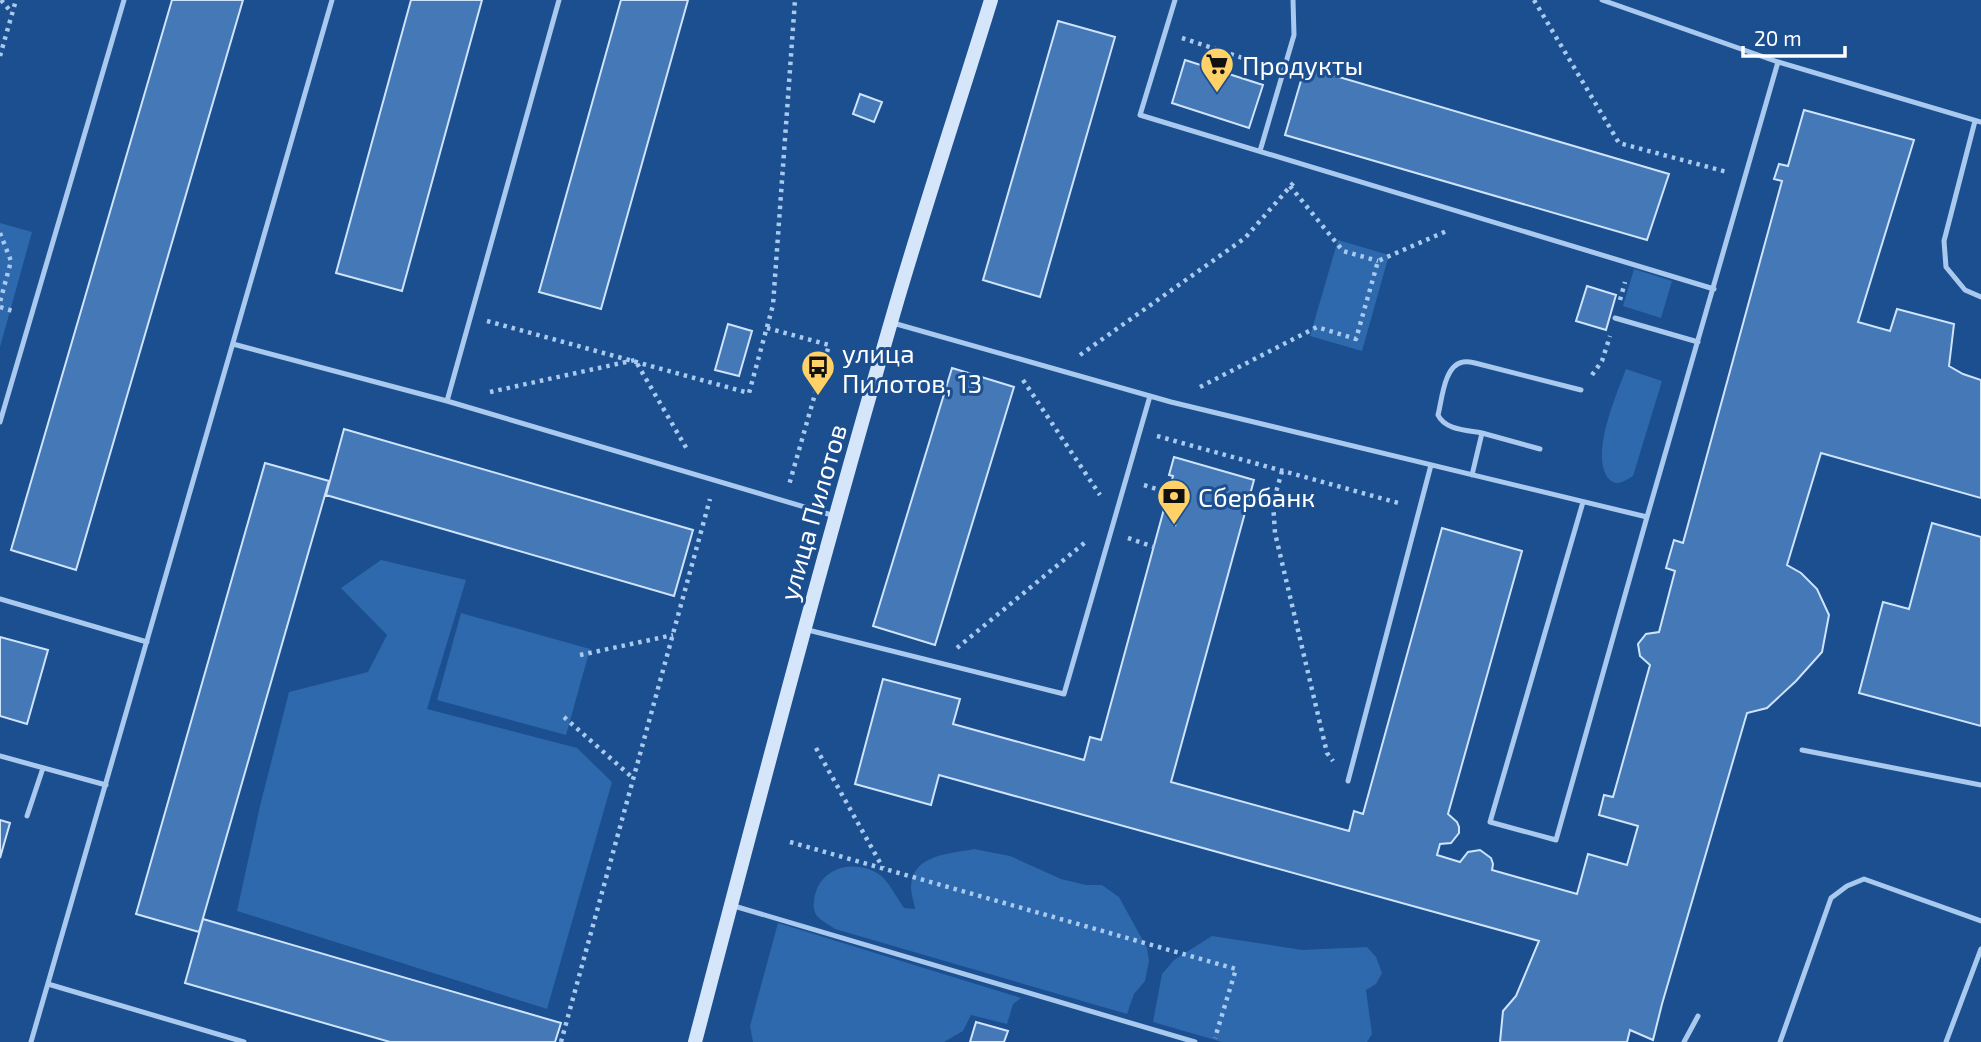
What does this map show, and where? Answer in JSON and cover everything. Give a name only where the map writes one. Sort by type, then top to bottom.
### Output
[{"type":"street","name":"улица Пилотов","points":[[695,1042],[835,516],[891,322],[991,0]]},
{"type":"lane","points":[[0,422],[124,0]]},
{"type":"lane","points":[[31,1042],[332,0]]},
{"type":"lane","points":[[447,401],[559,0]]},
{"type":"lane","points":[[1175,0],[1140,115],[1714,289]]},
{"type":"lane","points":[[1260,151],[1294,35],[1293,0]]},
{"type":"lane","points":[[1602,0],[1778,62],[1978,122],[1944,241],[1946,267],[1965,290],[1981,296]]},
{"type":"lane","points":[[1583,502],[1490,822],[1556,840],[1778,62]]},
{"type":"lane","points":[[1615,318],[1698,342]]},
{"type":"lane","points":[[891,322],[1150,396],[1647,517]]},
{"type":"lane","points":[[233,344],[447,401],[835,516]]},
{"type":"lane","points":[[1540,449],[1447,425],[1441,421],[1438,415],[1448,374],[1453,366],[1462,362],[1475,363],[1581,390]]},
{"type":"lane","points":[[805,629],[1064,694],[1150,396]]},
{"type":"lane","points":[[1472,475],[1482,433]]},
{"type":"lane","points":[[1348,782],[1431,466]]},
{"type":"lane","points":[[0,599],[147,642]]},
{"type":"lane","points":[[1802,750],[1981,785]]},
{"type":"lane","points":[[0,756],[106,785]]},
{"type":"lane","points":[[27,816],[43,768]]},
{"type":"lane","points":[[1780,1042],[1831,898],[1847,886],[1864,879],[1981,921]]},
{"type":"lane","points":[[731,905],[1195,1042]]},
{"type":"lane","points":[[1946,1042],[1981,949]]},
{"type":"lane","points":[[48,984],[244,1042]]},
{"type":"lane","points":[[1684,1042],[1698,1016]]},
{"type":"path","points":[[1,0],[12,14]]},
{"type":"path","points":[[0,56],[16,0]]},
{"type":"path","points":[[477,318],[749,393],[773,305],[795,0]]},
{"type":"path","points":[[1534,0],[1619,143],[1745,177]]},
{"type":"path","points":[[1165,33],[1283,71]]},
{"type":"path","points":[[1077,358],[1245,238],[1297,179]]},
{"type":"path","points":[[1290,186],[1343,251],[1378,261],[1457,226]]},
{"type":"path","points":[[0,233],[11,261],[0,302]]},
{"type":"path","points":[[1191,392],[1317,327],[1356,338],[1378,261]]},
{"type":"path","points":[[767,328],[829,345],[784,501]]},
{"type":"path","points":[[477,394],[635,360]]},
{"type":"path","points":[[635,360],[691,456]]},
{"type":"path","points":[[1021,377],[1103,499]]},
{"type":"path","points":[[1139,431],[1420,508]]},
{"type":"path","points":[[1282,471],[1273,503],[1275,533],[1327,753],[1348,782]]},
{"type":"path","points":[[1125,480],[1182,497],[1174,526]]},
{"type":"path","points":[[561,1042],[713,486]]},
{"type":"path","points":[[954,650],[1098,531]]},
{"type":"path","points":[[580,655],[673,635]]},
{"type":"path","points":[[564,717],[634,779]]},
{"type":"path","points":[[816,748],[884,869]]},
{"type":"path","points":[[790,842],[1236,969],[1214,1042]]},
{"type":"shaded area","points":[[0,223],[32,232],[0,347]]},
{"type":"shaded area","points":[[1338,240],[1389,255],[1362,351],[1310,336]]},
{"type":"shaded area","points":[[1634,269],[1672,281],[1661,318],[1623,306]]},
{"type":"shaded area","points":[[1626,369],[1662,381],[1633,476],[1618,483],[1609,479],[1604,469],[1603,441],[1611,409]]},
{"type":"shaded area","points":[[381,560],[466,580],[427,709],[577,748],[612,782],[547,1009],[237,911],[289,692],[368,672],[387,635],[341,588]]},
{"type":"shaded area","points":[[461,613],[590,649],[566,735],[437,700]]},
{"type":"shaded area","points":[[974,849],[1010,856],[1061,879],[1086,885],[1102,885],[1119,897],[1147,948],[1149,961],[1145,981],[1134,994],[1127,1014],[835,929],[815,913],[816,890],[821,881],[836,870],[846,867],[877,873],[904,908],[915,909],[911,887],[918,868],[934,858]]},
{"type":"shaded area","points":[[778,923],[1021,998],[1013,1004],[1007,1024],[971,1015],[963,1031],[944,1042],[753,1042],[750,1026]]},
{"type":"shaded area","points":[[1212,936],[1302,950],[1367,947],[1376,957],[1382,973],[1376,984],[1366,990],[1372,1034],[1367,1042],[1222,1042],[1153,1022],[1162,974],[1174,960]]},
{"type":"building","points":[[172,0],[243,0],[76,570],[11,550]]},
{"type":"building","points":[[411,0],[482,0],[402,291],[336,273]]},
{"type":"building","points":[[621,0],[688,0],[601,309],[539,292]]},
{"type":"building","points":[[1058,21],[1115,37],[1040,297],[983,280]]},
{"type":"building","name":"Продукты","points":[[1185,60],[1263,85],[1249,128],[1172,103]]},
{"type":"building","points":[[1305,67],[1669,174],[1647,240],[1285,135]]},
{"type":"building","points":[[860,94],[882,102],[874,122],[853,114]]},
{"type":"building","points":[[1804,110],[1914,140],[1858,322],[1890,331],[1897,309],[1954,324],[1949,366],[1981,380],[1981,498],[1821,453],[1787,565],[1801,573],[1817,589],[1829,615],[1822,652],[1767,708],[1747,713],[1653,1040],[1630,1030],[1627,1042],[1500,1042],[1503,1011],[1516,996],[1539,941],[939,775],[931,805],[855,784],[883,679],[960,699],[953,724],[1084,760],[1090,737],[1101,740],[1173,476],[1169,475],[1174,457],[1254,480],[1171,782],[1349,831],[1354,811],[1363,814],[1442,528],[1522,551],[1448,814],[1457,822],[1459,833],[1451,843],[1440,844],[1437,855],[1460,862],[1468,852],[1480,850],[1491,858],[1492,870],[1577,894],[1588,854],[1627,865],[1638,826],[1599,815],[1604,795],[1613,797],[1650,665],[1640,656],[1638,644],[1646,634],[1659,632],[1675,571],[1666,568],[1674,540],[1683,543],[1782,181],[1774,179],[1779,164],[1788,166]]},
{"type":"building","points":[[1587,286],[1616,295],[1606,330],[1576,321]]},
{"type":"building","points":[[728,324],[752,331],[739,376],[715,370]]},
{"type":"building","points":[[952,368],[1014,387],[935,645],[873,626]]},
{"type":"building","points":[[344,429],[693,530],[674,596],[326,495]]},
{"type":"building","points":[[265,463],[329,481],[199,932],[136,914]]},
{"type":"building","points":[[1932,523],[1981,537],[1981,726],[1859,693],[1883,602],[1909,609]]},
{"type":"building","points":[[0,637],[48,650],[27,724],[0,716]]},
{"type":"building","points":[[0,820],[10,823],[0,858]]},
{"type":"building","points":[[203,919],[561,1023],[555,1042],[390,1042],[185,983]]},
{"type":"building","points":[[976,1022],[1008,1031],[1004,1042],[970,1042]]},
{"type":"place","name":"Продукты","points":[[1217,94]]},
{"type":"place","name":"улица Пилотов, 13","points":[[818,397]]},
{"type":"place","name":"Сбербанк","points":[[1174,526]]}]
